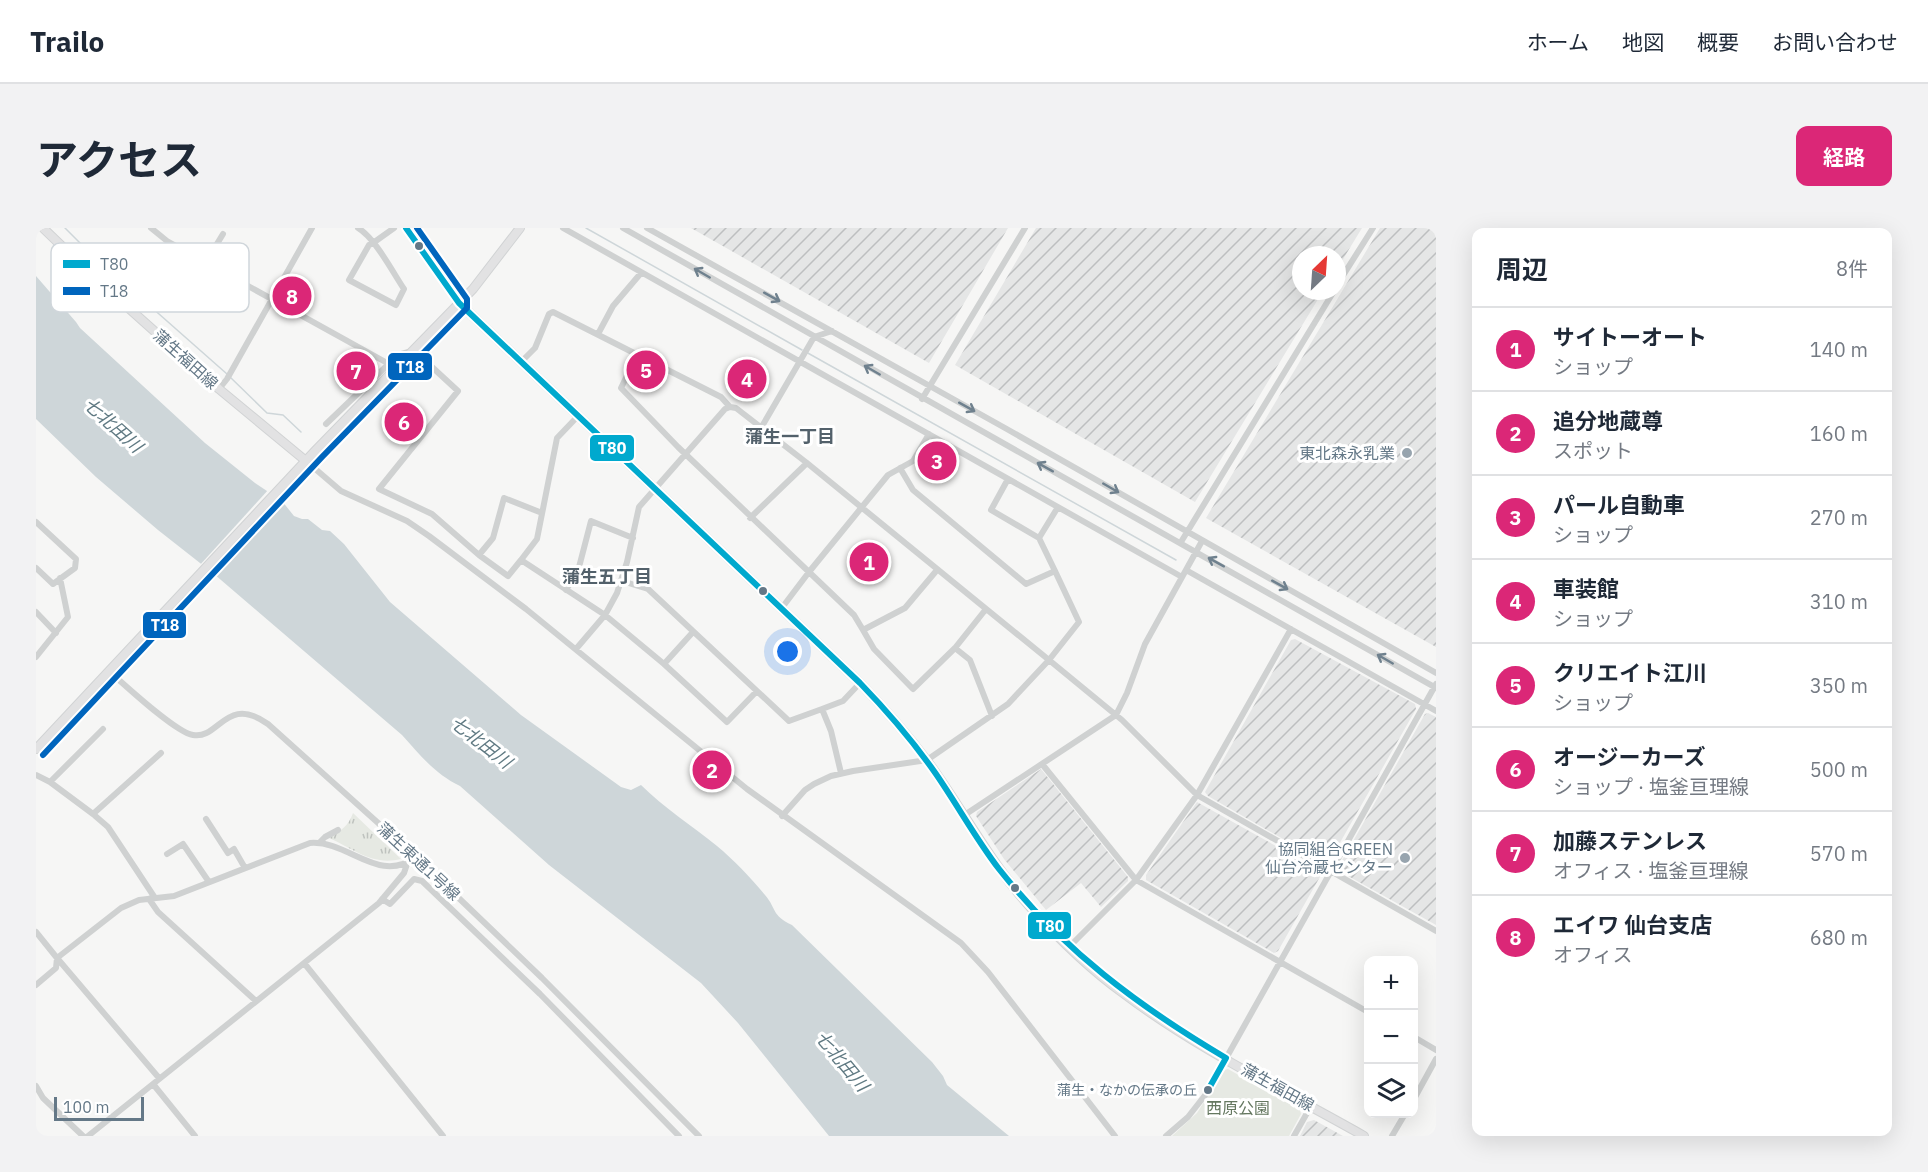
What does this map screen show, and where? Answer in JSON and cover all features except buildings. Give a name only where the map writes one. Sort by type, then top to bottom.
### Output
[{"type":"main road","name":"蒲生福田線","points":[[43,228],[59,243]]},
{"type":"main road","points":[[416,353],[473,289],[520,228]]},
{"type":"main road","name":"蒲生福田線","points":[[459,303],[860,683],[892,717],[927,760],[998,868],[1032,909],[1069,946],[1121,992],[1150,1012],[1364,1136]]},
{"type":"main road","points":[[36,749],[303,463],[393,373],[416,352],[430,343],[454,318],[459,303]]},
{"type":"main road","name":"蒲生福田線","points":[[133,312],[303,463]]},
{"type":"street","points":[[151,228],[171,243]]},
{"type":"street","points":[[219,389],[227,379],[311,230],[302,228]]},
{"type":"street","points":[[358,228],[373,243],[404,289],[396,305],[349,280],[369,245],[373,243],[394,228]]},
{"type":"street","points":[[406,228],[459,303]]},
{"type":"street","points":[[563,228],[640,273],[800,359],[1182,577]]},
{"type":"street","points":[[623,228],[922,399],[1435,686],[1200,1102],[1180,1125],[1166,1136]]},
{"type":"street","points":[[647,228],[1436,673]]},
{"type":"street","points":[[922,399],[1025,228]]},
{"type":"street","points":[[1346,271],[1373,228]]},
{"type":"street","points":[[218,243],[223,234]]},
{"type":"street","points":[[598,334],[613,306],[640,273]]},
{"type":"street","points":[[249,286],[389,364]]},
{"type":"street","points":[[1181,542],[1329,300]]},
{"type":"street","points":[[521,362],[535,348],[551,312],[720,397],[730,407]]},
{"type":"street","points":[[761,428],[808,345],[814,337],[832,331]]},
{"type":"street","points":[[326,424],[398,355],[416,353],[458,391],[379,489],[432,514],[479,555],[508,576],[537,539],[557,438],[578,416]]},
{"type":"street","points":[[637,355],[621,388],[750,518],[854,615],[874,649],[913,689],[955,648],[986,609]]},
{"type":"street","points":[[576,649],[605,615],[622,580],[639,507],[725,409],[736,408],[807,463],[1116,715],[1197,795],[1436,931]]},
{"type":"street","points":[[998,441],[1005,428]]},
{"type":"street","points":[[781,609],[888,476],[913,461],[929,434]]},
{"type":"street","points":[[303,463],[348,495],[413,524],[526,609],[709,760],[783,816],[946,932],[974,956],[1115,1136]]},
{"type":"street","points":[[750,518],[807,463]]},
{"type":"street","points":[[900,468],[913,490],[1026,584],[1055,571]]},
{"type":"street","points":[[783,816],[805,790],[822,780],[841,773],[927,760],[992,716],[1025,688],[1079,622],[1040,538],[991,510],[1008,479]]},
{"type":"street","points":[[479,555],[493,538],[504,498],[542,513]]},
{"type":"street","points":[[1040,538],[1058,507]]},
{"type":"street","points":[[566,590],[578,571],[591,521],[633,538]]},
{"type":"street","points":[[36,522],[76,559],[75,568],[52,584],[36,567]]},
{"type":"street","points":[[963,816],[1116,715],[1127,693],[1145,644],[1202,541]]},
{"type":"street","points":[[521,560],[605,615],[664,664],[727,722],[756,692]]},
{"type":"street","points":[[863,630],[905,608],[937,570]]},
{"type":"street","points":[[1186,570],[1436,711]]},
{"type":"street","points":[[36,657],[68,616],[60,578]]},
{"type":"street","points":[[622,580],[648,589],[789,721],[843,701],[860,683]]},
{"type":"street","points":[[36,612],[56,633]]},
{"type":"street","points":[[1069,946],[1136,880],[1197,795],[1291,629]]},
{"type":"street","points":[[664,664],[693,632]]},
{"type":"street","points":[[955,648],[970,660],[992,716]]},
{"type":"street","name":"蒲生東通1号線","points":[[109,671],[176,727],[195,736],[206,734],[224,720],[235,715],[258,717],[416,857],[542,978],[699,1136]]},
{"type":"street","points":[[822,709],[831,731],[841,773]]},
{"type":"street","points":[[50,782],[103,729]]},
{"type":"street","points":[[93,814],[160,753]]},
{"type":"street","points":[[1042,764],[1136,880],[1365,1010]]},
{"type":"street","points":[[36,775],[50,782],[108,828],[152,898],[158,912],[256,1001]]},
{"type":"street","points":[[206,819],[228,853],[234,849],[245,868]]},
{"type":"street","points":[[320,842],[339,830]]},
{"type":"street","points":[[36,985],[56,968],[57,958],[121,908],[139,900],[174,896],[310,843],[320,842],[342,848],[374,864],[386,867],[407,864],[416,857]]},
{"type":"street","points":[[167,854],[183,844],[209,882]]},
{"type":"street","points":[[88,1136],[382,899],[404,873],[407,864]]},
{"type":"street","points":[[382,899],[390,904],[414,879],[422,881],[524,978],[679,1136]]},
{"type":"street","points":[[36,932],[159,1078]]},
{"type":"street","points":[[304,963],[443,1136]]},
{"type":"street","points":[[1418,1040],[1436,1050]]},
{"type":"street","points":[[1418,1090],[1436,1059]]},
{"type":"street","points":[[153,1084],[195,1136]]},
{"type":"street","points":[[36,1086],[43,1098],[83,1136]]},
{"type":"street","points":[[1294,1136],[1311,1106]]},
{"type":"street","points":[[1392,1136],[1402,1118]]},
{"type":"shaded area","points":[[691,228],[1008,228],[929,363]]},
{"type":"shaded area","points":[[1036,228],[1362,228],[1346,254],[1346,246],[1292,246],[1292,300],[1318,300],[1195,502],[955,365]]},
{"type":"shaded area","points":[[1380,228],[1436,228],[1436,647],[1206,518],[1337,300],[1346,300],[1346,285]]},
{"type":"shaded area","points":[[1295,639],[1415,704],[1416,709],[1329,862],[1325,863],[1208,796],[1205,792],[1291,640]]},
{"type":"shaded area","points":[[1425,714],[1436,717],[1436,925],[1341,872],[1339,866]]},
{"type":"shaded area","points":[[1041,769],[1128,877],[1128,881],[1101,907],[1081,883],[1046,910],[1004,859],[976,816],[977,812]]},
{"type":"shaded area","points":[[1197,802],[1319,870],[1321,875],[1278,951],[1274,953],[1146,880],[1146,875]]},
{"type":"shaded area","points":[[1314,1120],[1343,1136],[1300,1136],[1307,1122]]},
{"type":"green space","points":[[353,813],[401,859],[391,861],[372,858],[329,838],[346,825]]},
{"type":"green space","name":"西原公園","points":[[1228,1069],[1300,1110],[1301,1114],[1289,1136],[1172,1136],[1197,1113],[1224,1070]]},
{"type":"water","name":"七北田川","points":[[36,276],[51,293],[51,312],[67,312],[80,328],[205,443],[255,483],[282,501],[294,516],[308,519],[322,530],[330,531],[344,544],[390,602],[521,715],[621,787],[631,790],[641,785],[723,851],[760,889],[775,912],[792,925],[932,1062],[947,1085],[1009,1136],[829,1136],[738,1023],[701,983],[549,865],[460,786],[435,770],[402,735],[214,574],[96,477],[36,419]]},
{"type":"pier","points":[[269,489],[281,496],[208,573],[199,566]]},
{"type":"waterway","points":[[65,228],[80,243]]},
{"type":"waterway","points":[[586,228],[802,350]]},
{"type":"waterway","points":[[157,312],[227,374]]},
{"type":"waterway","points":[[806,352],[1176,560]]},
{"type":"waterway","points":[[230,377],[267,413],[283,415],[301,432]]},
{"type":"transit line","name":"T80","points":[[406,228],[459,303],[860,683],[927,762],[999,869],[1049,925],[1076,951],[1132,997],[1226,1058],[1208,1090]]},
{"type":"transit line","name":"T18","points":[[43,755],[322,457],[467,308],[467,299],[417,228]]},
{"type":"place","name":"エイワ 仙台支店","points":[[292,296]]},
{"type":"place","name":"クリエイト江川","points":[[646,370]]},
{"type":"place","name":"加藤ステンレス","points":[[356,371]]},
{"type":"place","name":"車装館","points":[[747,379]]},
{"type":"place","name":"オージーカーズ","points":[[404,422]]},
{"type":"place","name":"東北森永乳業","points":[[1407,453]]},
{"type":"place","name":"パール自動車","points":[[937,461]]},
{"type":"place","name":"サイトーオート","points":[[869,562]]},
{"type":"place","name":"追分地蔵尊","points":[[712,770]]},
{"type":"place","name":"協同組合GREEN 仙台冷蔵センター","points":[[1405,858]]},
{"type":"place","name":"蒲生・なかの伝承の丘","points":[[1208,1090]]},
{"type":"district","name":"蒲生一丁目","points":[[790,436]]},
{"type":"district","name":"蒲生五丁目","points":[[607,576]]}]
